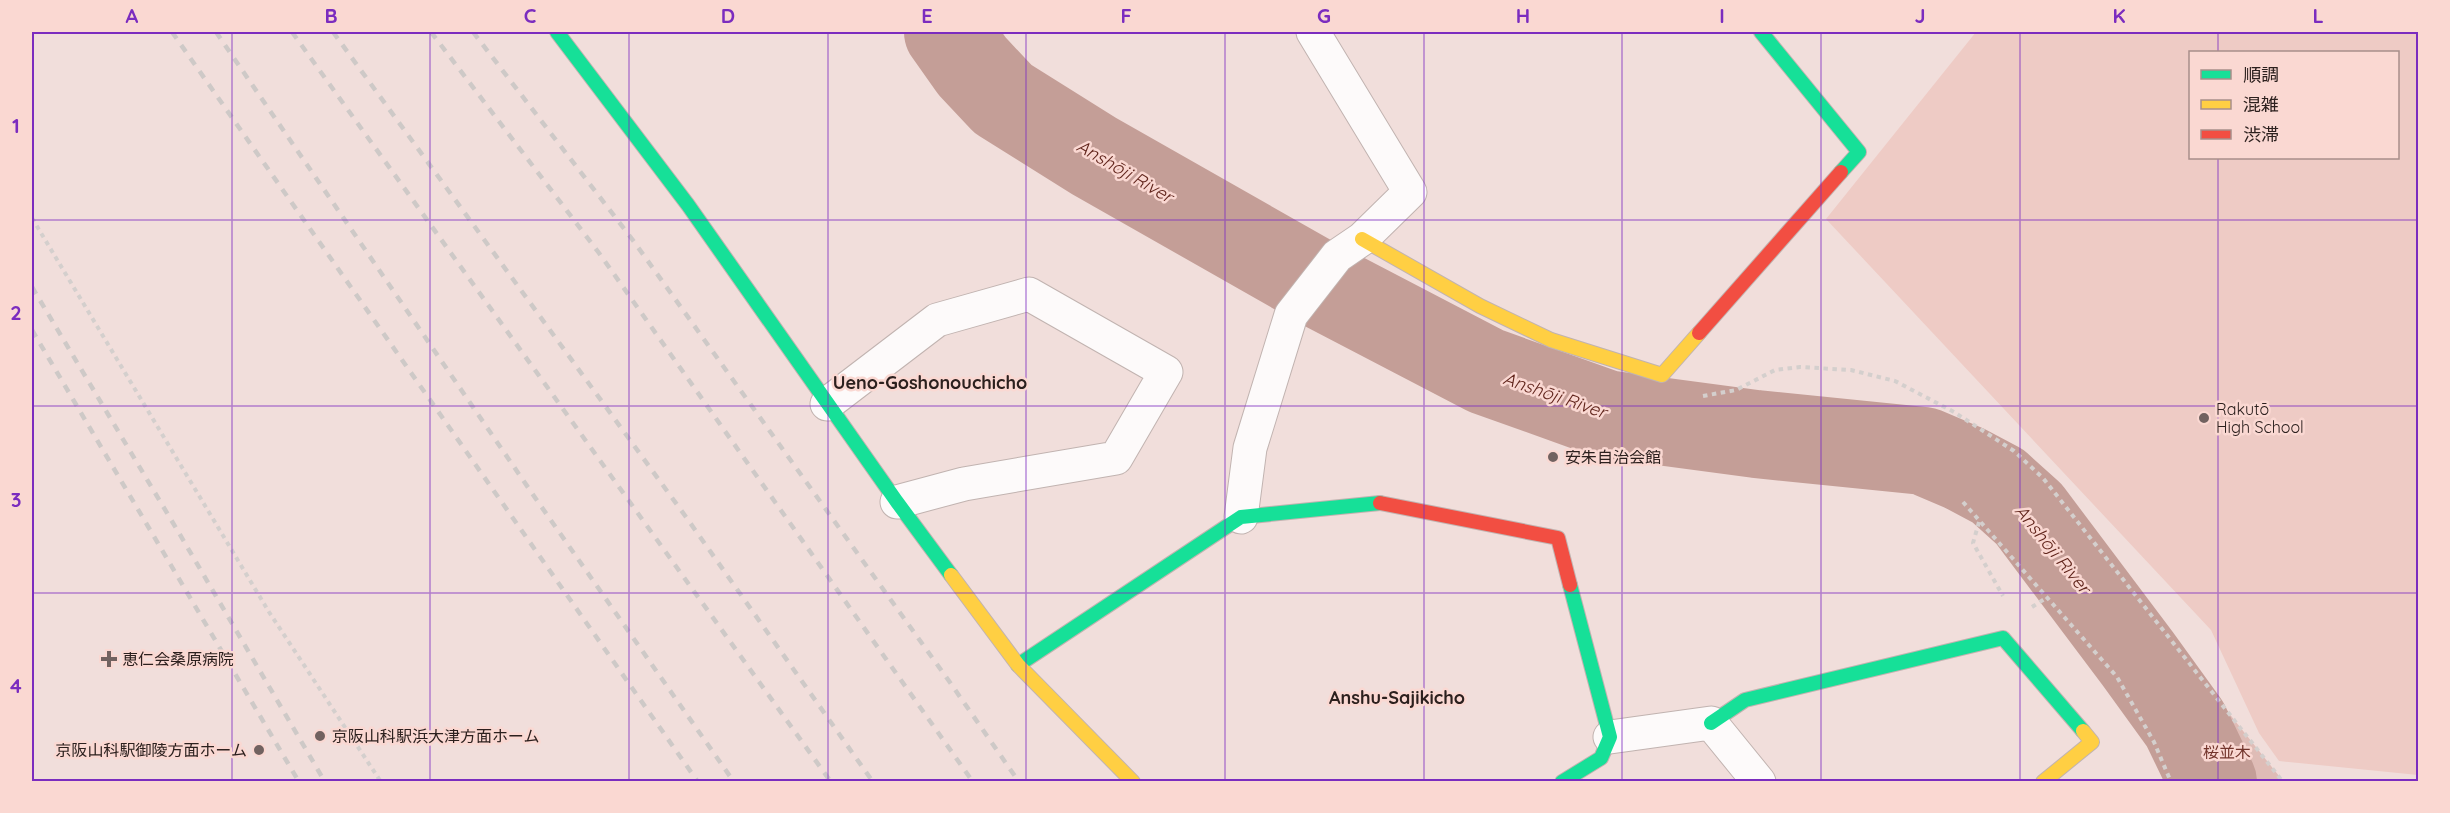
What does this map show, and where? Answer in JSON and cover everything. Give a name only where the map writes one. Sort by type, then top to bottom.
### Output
[{"type":"street","points":[[557,32],[688,206],[897,502],[1018,665],[1134,782]]},
{"type":"street","points":[[1241,517],[1250,448],[1291,315],[1349,247],[1410,192],[1313,32]]},
{"type":"street","points":[[1349,247],[1551,340],[1662,375],[1859,152],[1761,32]]},
{"type":"street","points":[[827,404],[937,320],[1029,294],[1166,372],[1116,458],[964,484],[897,502]]},
{"type":"street","points":[[1018,665],[1241,517],[1380,503],[1558,538],[1610,737],[1601,758],[1562,782]]},
{"type":"street","points":[[1610,737],[1711,723],[1745,700],[2003,638],[2092,742],[2043,782]]},
{"type":"street","points":[[1711,723],[1759,782]]},
{"type":"path","points":[[32,218],[269,612],[381,782]]},
{"type":"path","points":[[1662,375],[1674,387],[1703,396],[1736,390],[1775,370],[1800,367],[1851,370],[1895,381],[1954,412],[2014,451],[2043,478],[2283,782]]},
{"type":"path","points":[[1963,502],[2117,677],[2154,742],[2171,782]]},
{"type":"path","points":[[1979,521],[1973,543],[2016,618],[2003,638]]},
{"type":"shaded area","name":"Rakutō High School","points":[[1976,32],[2418,32],[2418,775],[2279,761],[2259,733],[2211,630],[1826,219]]},
{"type":"green space","name":"桜並木","points":[[2029,514],[2074,519],[2283,781],[2213,781],[2185,724]]},
{"type":"waterway","name":"Anshōji River","points":[[948,32],[972,66],[1003,99],[1094,156],[1321,285],[1486,371],[1606,414],[1756,434],[1924,451],[1998,486],[2029,514],[2138,659],[2185,724],[2213,782]]},
{"type":"railway","points":[[172,32],[698,782]]},
{"type":"railway","points":[[216,32],[536,499],[734,782]]},
{"type":"railway","points":[[292,32],[831,782]]},
{"type":"railway","points":[[333,32],[686,517],[873,782]]},
{"type":"railway","points":[[431,32],[599,253],[973,782]]},
{"type":"railway","points":[[473,32],[632,239],[1019,782]]},
{"type":"railway","points":[[32,287],[325,782]]},
{"type":"railway","points":[[32,330],[299,782]]},
{"type":"traffic: fast","points":[[557,32],[688,205],[951,575]]},
{"type":"traffic: fast","points":[[1761,32],[1859,152],[1841,172]]},
{"type":"traffic: fast","points":[[1018,665],[1241,517],[1380,503]]},
{"type":"traffic: fast","points":[[1562,782],[1601,758],[1610,737],[1570,585]]},
{"type":"traffic: fast","points":[[1711,723],[1745,700],[2003,638],[2083,731]]},
{"type":"traffic: slow","points":[[1362,239],[1480,306],[1551,340],[1662,375],[1699,333]]},
{"type":"traffic: slow","points":[[951,575],[1018,665],[1133,782]]},
{"type":"traffic: slow","points":[[2043,782],[2092,742],[2083,731]]},
{"type":"traffic: jam","points":[[1699,333],[1841,172]]},
{"type":"traffic: jam","points":[[1380,503],[1558,538],[1570,585]]},
{"type":"place","name":"Rakutō High School","points":[[2204,418]]},
{"type":"place","name":"安朱自治会館","points":[[1553,457]]},
{"type":"place","name":"恵仁会桑原病院","points":[[109,659]]},
{"type":"place","name":"京阪山科駅浜大津方面ホーム","points":[[320,736]]},
{"type":"place","name":"京阪山科駅御陵方面ホーム","points":[[259,750]]},
{"type":"district","name":"Ueno-Goshonouchicho","points":[[930,382]]},
{"type":"district","name":"Anshu-Sajikicho","points":[[1397,697]]}]
